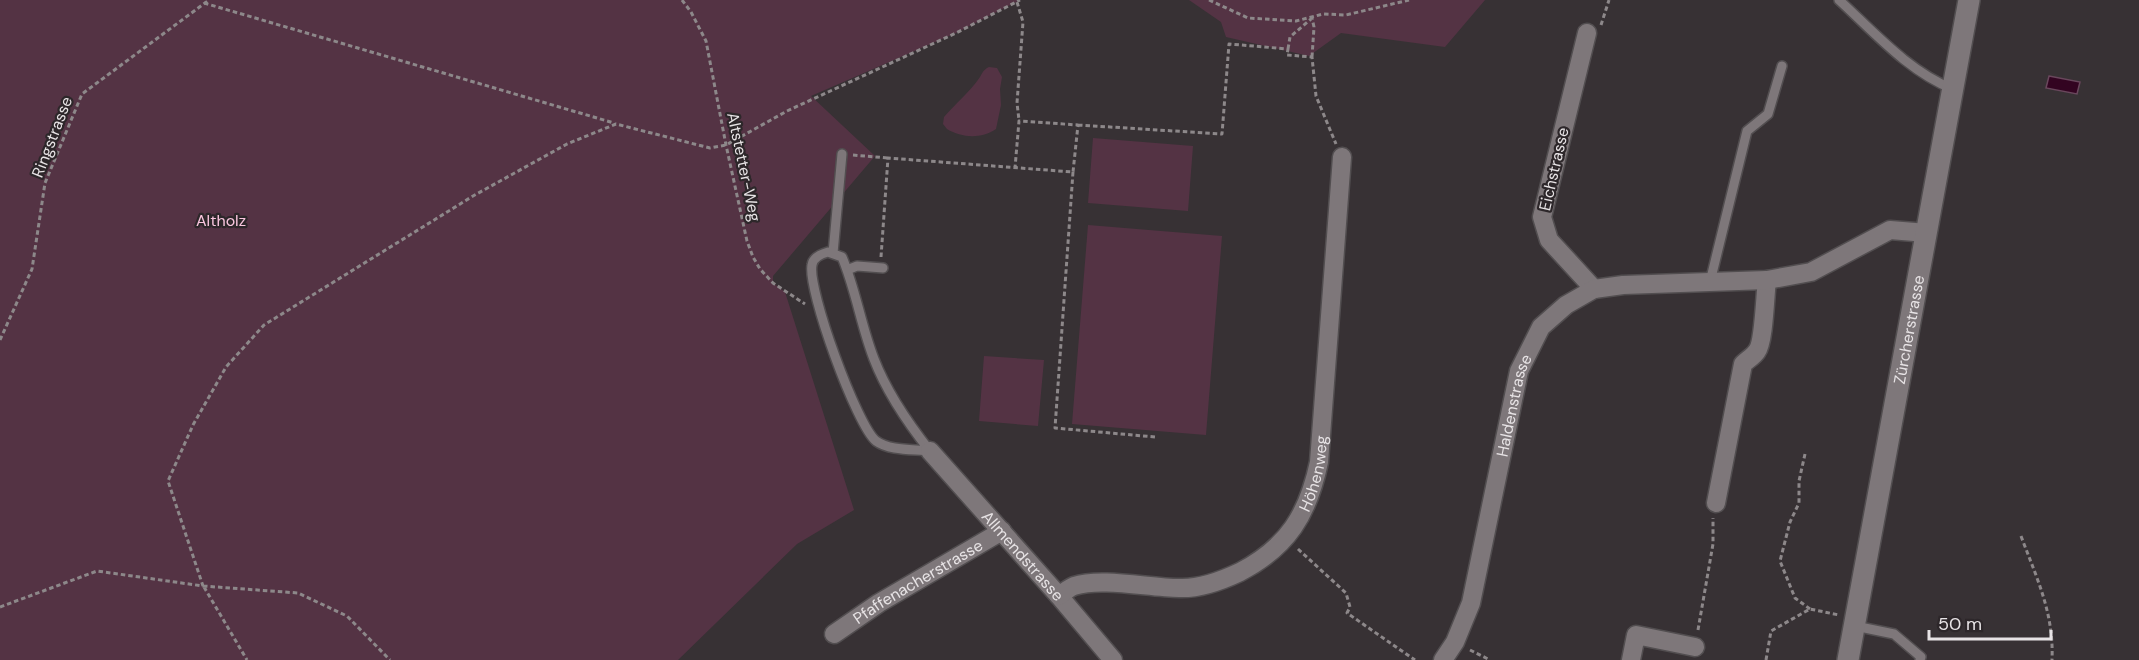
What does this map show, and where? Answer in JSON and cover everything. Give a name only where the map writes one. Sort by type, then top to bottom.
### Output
[{"type":"street","name":"Zürcherstrasse","points":[[1848,660],[1850,621],[1927,233],[1969,0]]},
{"type":"street","name":"Eichstrasse","points":[[1587,33],[1542,217],[1549,240],[1594,289]]},
{"type":"street","name":"Höhenweg","points":[[1059,596],[1072,586],[1090,582],[1181,588],[1221,582],[1262,561],[1286,538],[1299,520],[1309,500],[1319,462],[1342,157]]},
{"type":"street","name":"Haldenstrasse","points":[[1443,660],[1455,642],[1471,603],[1519,372],[1541,327],[1566,305],[1594,289],[1623,285],[1767,280],[1811,272],[1890,230],[1927,233]]},
{"type":"street","points":[[1716,503],[1743,364],[1758,351],[1764,320],[1763,307],[1767,280]]},
{"type":"street","name":"Allmendstrasse","points":[[930,451],[1113,660]]},
{"type":"street","name":"Pfaffenacherstrasse","points":[[834,634],[888,597],[1002,531]]},
{"type":"street","points":[[1631,660],[1636,635],[1695,647]]},
{"type":"lane","points":[[1839,0],[1908,63],[1944,86],[1953,89]]},
{"type":"lane","points":[[1710,282],[1747,131],[1768,114],[1782,66]]},
{"type":"lane","points":[[833,253],[842,154]]},
{"type":"lane","points":[[828,252],[842,256],[873,357],[886,388],[930,451],[885,447],[874,439],[849,393],[820,309],[812,279],[812,264],[817,255],[828,252]]},
{"type":"lane","points":[[847,270],[857,266],[882,267]]},
{"type":"lane","points":[[1850,621],[1894,634],[1921,657],[1920,660]]},
{"type":"path","name":"Ringstrasse","points":[[0,340],[32,269],[45,183],[82,93],[209,0]]},
{"type":"path","name":"Altstetter-Weg","points":[[682,0],[706,41],[747,241],[760,270],[785,292],[804,304],[820,309]]},
{"type":"path","points":[[204,3],[616,124],[710,148],[726,146],[787,111],[956,33],[1018,0],[1023,22],[1017,104],[1019,121],[1016,168]]},
{"type":"path","points":[[1209,0],[1248,18],[1296,21],[1323,14],[1346,15],[1409,0]]},
{"type":"path","points":[[1587,33],[1602,24],[1610,0]]},
{"type":"path","points":[[1312,18],[1290,37],[1287,55],[1312,57]]},
{"type":"path","points":[[1312,18],[1314,27],[1312,57],[1316,96],[1342,157]]},
{"type":"path","points":[[1019,121],[1222,134],[1229,44],[1288,49]]},
{"type":"path","points":[[247,660],[203,586],[168,481],[193,425],[226,367],[264,325],[320,289],[473,196],[567,144],[616,124]]},
{"type":"path","points":[[1078,125],[1055,428],[1155,437]]},
{"type":"path","points":[[842,154],[1073,172]]},
{"type":"path","points":[[882,267],[888,158]]},
{"type":"path","points":[[1805,454],[1799,481],[1799,503],[1790,522],[1780,561],[1795,598],[1810,609],[1850,621]]},
{"type":"path","points":[[1695,647],[1713,544],[1712,524],[1716,503]]},
{"type":"path","points":[[2020,536],[2049,610],[2053,640],[2052,660]]},
{"type":"path","points":[[1286,538],[1346,593],[1350,607],[1347,613],[1415,660]]},
{"type":"path","points":[[0,607],[97,571],[203,586],[298,593],[347,616],[390,660]]},
{"type":"path","points":[[1766,660],[1772,631],[1810,609]]},
{"type":"path","points":[[1455,642],[1490,660]]},
{"type":"green space","name":"Altholz","points":[[0,0],[1020,0],[956,33],[811,96],[875,156],[773,276],[773,283],[785,292],[854,510],[797,544],[678,660],[0,660]]},
{"type":"green space","points":[[1189,0],[1485,0],[1445,47],[1341,33],[1309,56],[1226,37],[1221,22]]},
{"type":"green space","points":[[989,67],[997,68],[1002,77],[1001,105],[996,129],[972,136],[947,129],[943,124],[944,117]]},
{"type":"green space","points":[[1093,138],[1193,146],[1188,211],[1088,203]]},
{"type":"green space","points":[[1088,225],[1222,236],[1206,435],[1072,424]]},
{"type":"green space","points":[[984,356],[1044,360],[1038,426],[979,421]]},
{"type":"shaded area","points":[[2049,76],[2080,82],[2077,94],[2046,88]]}]
